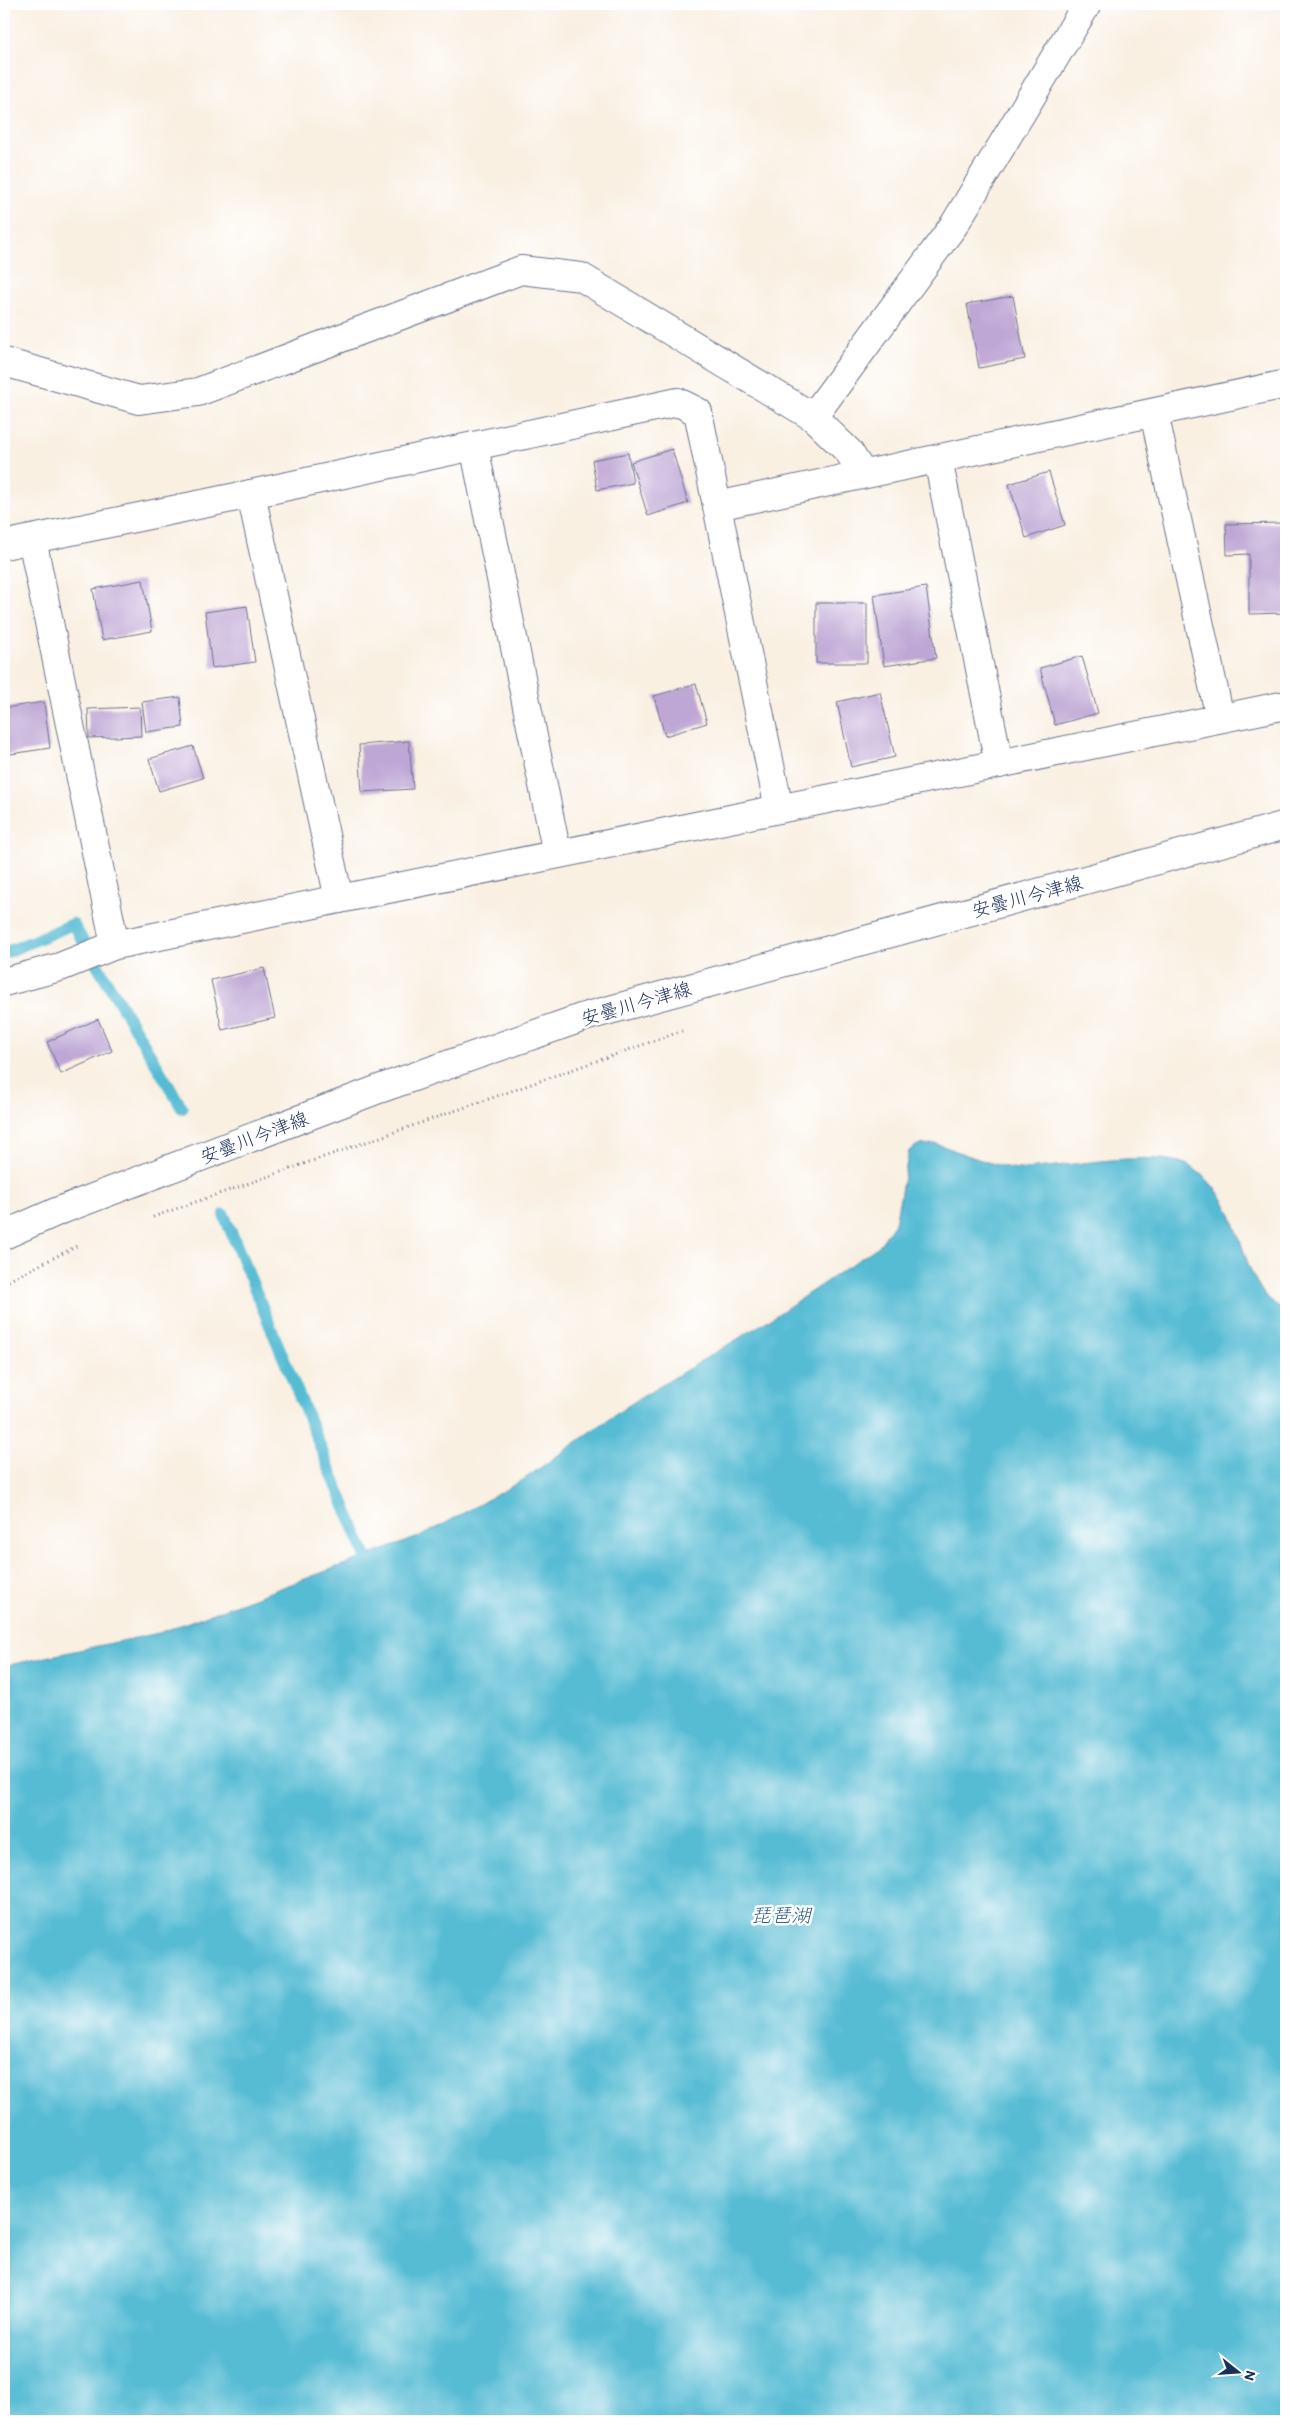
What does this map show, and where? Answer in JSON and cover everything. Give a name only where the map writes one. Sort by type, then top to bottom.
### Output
[{"type":"street","points":[[813,417],[954,225],[1087,4]]},
{"type":"street","points":[[4,362],[139,400],[198,392],[521,270],[581,277],[813,417],[849,452],[863,474]]},
{"type":"street","points":[[718,506],[1286,384]]},
{"type":"street","points":[[4,545],[678,402],[698,412],[779,809]]},
{"type":"street","points":[[1154,413],[1220,718]]},
{"type":"street","points":[[474,446],[557,854]]},
{"type":"street","points":[[938,459],[999,764]]},
{"type":"street","points":[[251,494],[339,899]]},
{"type":"street","points":[[32,539],[110,947]]},
{"type":"street","points":[[4,982],[60,967],[110,947],[1286,705]]},
{"type":"street","name":"安曇川今津線","points":[[4,1234],[56,1212],[379,1089],[584,1017],[1286,825]]},
{"type":"path","points":[[146,1220],[687,1029]]},
{"type":"path","points":[[4,1283],[81,1244]]},
{"type":"water","name":"琵琶湖","points":[[937,1144],[986,1162],[1017,1169],[1123,1159],[1164,1159],[1180,1162],[1193,1168],[1210,1183],[1222,1198],[1231,1214],[1256,1282],[1267,1298],[1286,1310],[1286,2421],[4,2421],[4,1666],[159,1633],[424,1535],[523,1480],[629,1405],[772,1318],[879,1246],[895,1223],[909,1151],[918,1145]]},
{"type":"building","points":[[1013,296],[1025,359],[979,368],[967,304]]},
{"type":"building","points":[[672,449],[688,503],[648,516],[631,462]]},
{"type":"building","points":[[628,453],[633,483],[597,490],[592,460]]},
{"type":"building","points":[[1049,472],[1065,525],[1026,538],[1009,484]]},
{"type":"building","points":[[1286,523],[1286,613],[1249,614],[1249,554],[1227,555],[1226,524]]},
{"type":"building","points":[[143,580],[152,631],[102,640],[93,589]]},
{"type":"building","points":[[926,587],[936,658],[884,666],[874,595]]},
{"type":"building","points":[[816,603],[867,603],[867,663],[816,663]]},
{"type":"building","points":[[247,606],[255,662],[212,668],[205,612]]},
{"type":"building","points":[[1082,656],[1098,713],[1055,725],[1040,668]]},
{"type":"building","points":[[696,684],[707,723],[665,736],[654,696]]},
{"type":"building","points":[[880,692],[895,757],[851,767],[837,702]]},
{"type":"building","points":[[180,697],[183,727],[146,732],[142,702]]},
{"type":"building","points":[[44,702],[50,748],[4,755],[4,708]]},
{"type":"building","points":[[140,707],[141,736],[89,738],[88,709]]},
{"type":"building","points":[[409,741],[413,789],[362,792],[359,745]]},
{"type":"building","points":[[193,746],[203,778],[159,791],[149,759]]},
{"type":"building","points":[[264,968],[275,1018],[222,1030],[211,980]]},
{"type":"building","points":[[98,1019],[112,1051],[61,1074],[47,1042]]},
{"type":"waterway","points":[[4,949],[7,952],[73,924],[182,1108]]},
{"type":"waterway","points":[[224,1215],[372,1571]]}]
